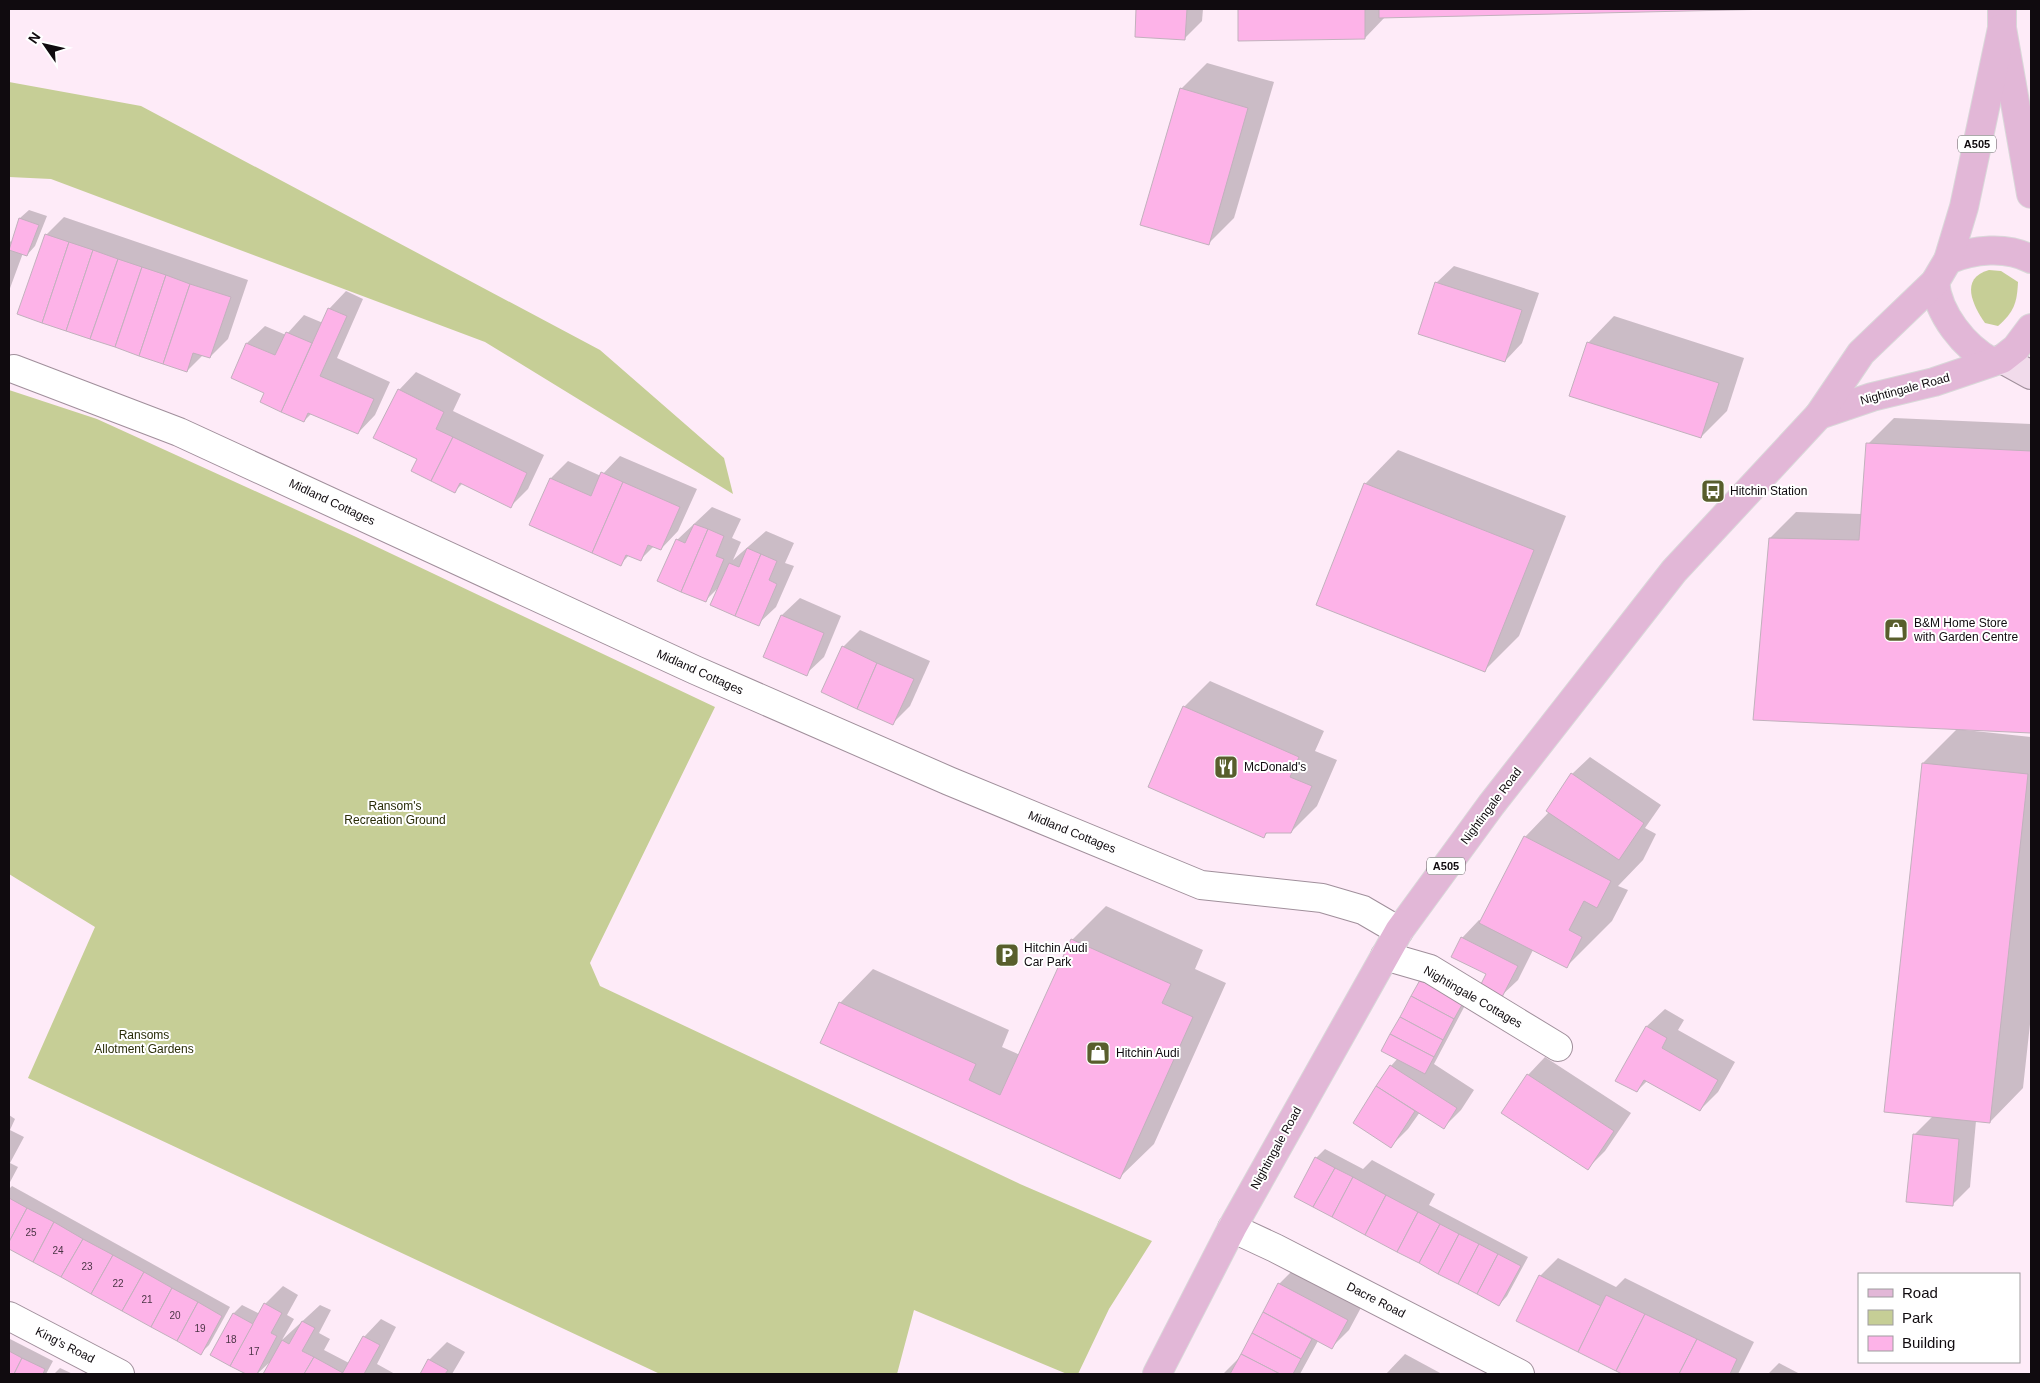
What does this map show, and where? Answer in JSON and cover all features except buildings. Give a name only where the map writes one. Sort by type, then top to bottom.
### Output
[{"type":"main road","name":"A505","points":[[2002,18],[2031,194]]},
{"type":"main road","name":"A505","points":[[1941,271],[1964,207],[2002,18]]},
{"type":"main road","points":[[2031,259],[2022,254],[1993,250],[1963,253],[1941,271],[1936,298],[1951,324],[1977,354],[2031,375]]},
{"type":"main road","name":"Nightingale Road","points":[[1157,1374],[1232,1228],[1399,932],[1491,805],[1674,571],[1818,416],[1861,353],[1941,271]]},
{"type":"main road","name":"Nightingale Road","points":[[1818,416],[1872,397],[1934,382],[1997,361],[2016,348],[2031,328]]},
{"type":"street","name":"Midland Cottages","points":[[14,369],[179,432],[695,670],[940,777],[1192,881],[1202,885],[1322,898],[1363,910],[1399,932]]},
{"type":"street","name":"Nightingale Cottages","points":[[1385,956],[1430,969],[1558,1047]]},
{"type":"street","name":"Dacre Road","points":[[1232,1228],[1275,1248],[1520,1374]]},
{"type":"street","name":"King's Road","points":[[9,1316],[120,1374]]},
{"type":"green space","points":[[9,82],[141,106],[600,350],[724,458],[733,494],[485,342],[51,179],[9,177]]},
{"type":"green space","points":[[1989,270],[2001,271],[2018,282],[2014,307],[1998,326],[1985,323],[1976,309],[1971,293],[1974,279]]},
{"type":"green space","name":"Ransom's Recreation Ground","points":[[9,390],[97,419],[354,536],[715,707],[590,963],[600,986],[1020,1184],[1152,1241],[1109,1309],[1078,1374],[1067,1374],[914,1310],[897,1374],[660,1374],[28,1078],[95,927],[9,874]]},
{"type":"place","name":"Hitchin Station","points":[[1713,491]]},
{"type":"place","name":"B&M Home Store with Garden Centre","points":[[1896,630]]},
{"type":"place","name":"McDonald's","points":[[1226,767]]},
{"type":"place","name":"Hitchin Audi Car Park","points":[[1007,955]]},
{"type":"place","name":"Hitchin Audi","points":[[1098,1053]]},
{"type":"park label","name":"Ransoms Allotment Gardens","points":[[144,1042]]}]
